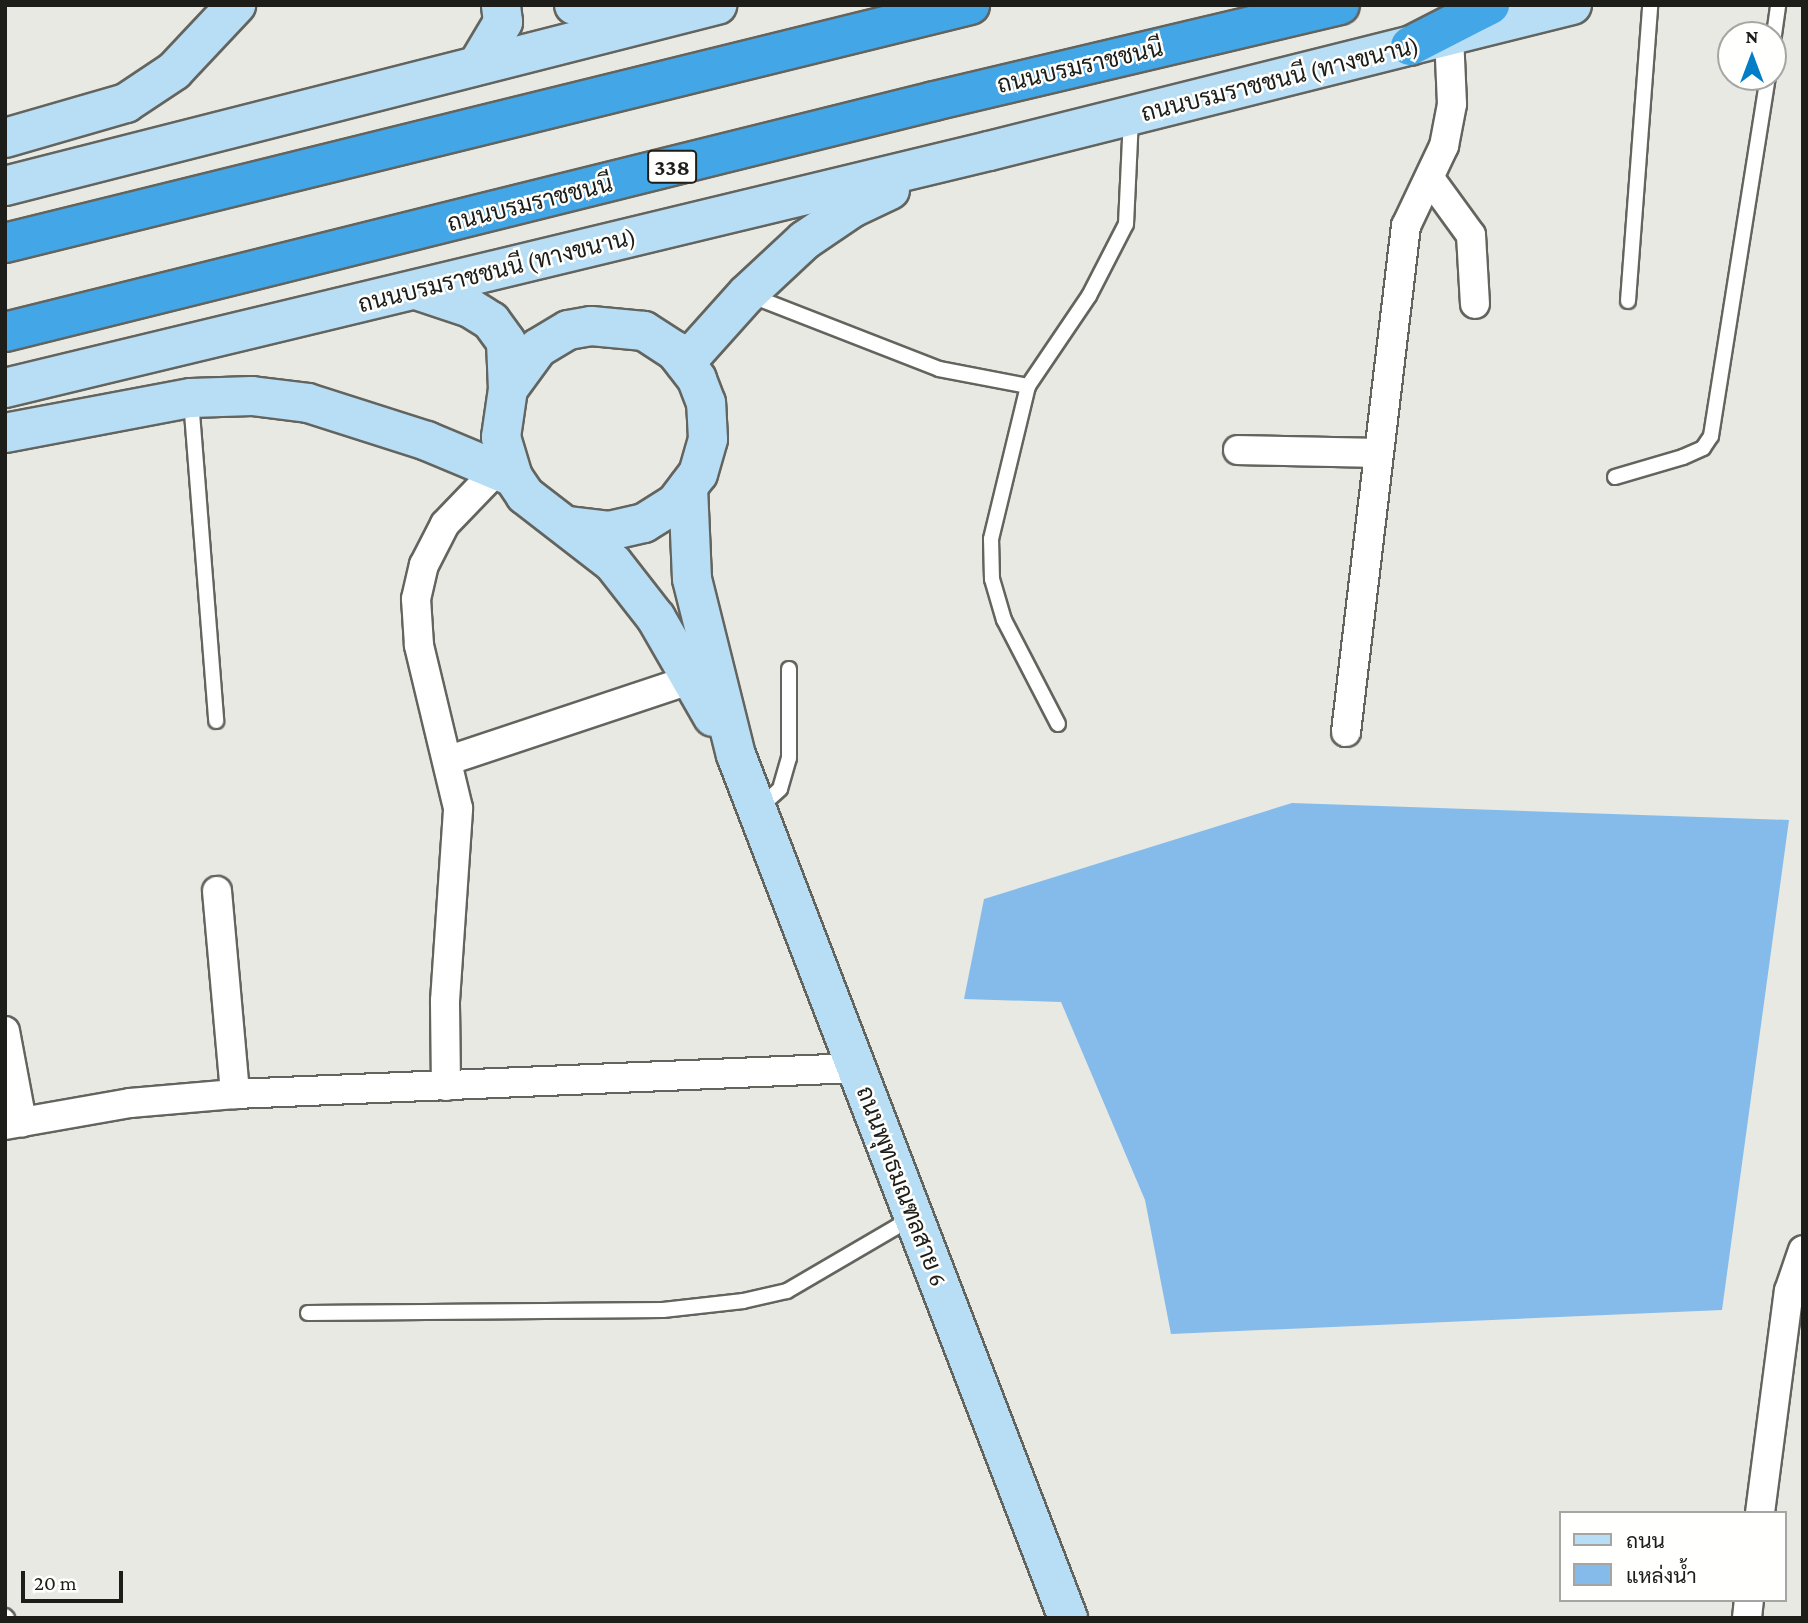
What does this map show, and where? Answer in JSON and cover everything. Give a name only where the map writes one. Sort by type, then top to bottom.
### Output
[{"type":"highway","points":[[5,243],[970,5]]},
{"type":"highway","name":"ถนนบรมราชชนนี","points":[[5,332],[934,101],[1340,5]]},
{"type":"highway","points":[[1410,46],[1490,5]]},
{"type":"main road","points":[[5,138],[126,103],[174,71],[236,5]]},
{"type":"main road","points":[[478,64],[503,22],[501,5]]},
{"type":"main road","points":[[574,5],[596,12],[688,5]]},
{"type":"main road","points":[[5,186],[717,5]]},
{"type":"main road","name":"ถนนบรมราชชนนี (ทางขนาน)","points":[[5,388],[989,152],[1572,5]]},
{"type":"main road","name":"ถนนบรมราชชนนี (ทางขนาน)","points":[[685,363],[747,294],[805,240],[852,208],[989,152]]},
{"type":"main road","points":[[416,290],[470,308],[491,321],[506,342],[508,389],[501,437],[504,474]]},
{"type":"main road","points":[[508,389],[538,348],[569,330],[591,326],[644,331],[675,351],[685,363],[706,403],[708,439],[698,474],[675,504],[644,523],[609,531],[569,526]]},
{"type":"main road","points":[[5,433],[191,398],[252,397],[308,403],[427,441],[504,474],[525,495],[569,526],[613,563],[656,618],[736,755]]},
{"type":"main road","points":[[688,487],[692,579],[736,755]]},
{"type":"main road","name":"ถนนพุทธมณฑลสาย 6","points":[[736,755],[1068,1618]]},
{"type":"street","points":[[1346,732],[1406,226],[1431,180],[1444,146],[1452,104],[1449,36]]},
{"type":"street","points":[[1431,180],[1471,235],[1475,304]]},
{"type":"street","points":[[1238,450],[1379,453]]},
{"type":"street","points":[[446,1086],[445,1001],[458,808],[449,760],[426,678],[416,599],[424,565],[445,524],[504,474]]},
{"type":"street","points":[[449,760],[692,679]]},
{"type":"street","points":[[217,891],[235,1094]]},
{"type":"street","points":[[5,1031],[13,1124],[131,1103],[235,1094],[856,1068]]},
{"type":"street","points":[[1760,1511],[1788,1290],[1803,1250]]},
{"type":"lane","points":[[1628,301],[1650,5]]},
{"type":"lane","points":[[1615,477],[1684,457],[1703,448],[1711,436],[1766,91]]},
{"type":"lane","points":[[1059,724],[1004,620],[992,579],[991,538],[1028,386],[1089,296],[1126,224],[1131,116]]},
{"type":"lane","points":[[747,294],[939,369],[1028,386]]},
{"type":"lane","points":[[191,398],[216,721]]},
{"type":"lane","points":[[757,810],[780,789],[789,758],[789,669]]},
{"type":"lane","points":[[308,1312],[663,1310],[743,1301],[787,1290],[914,1217]]},
{"type":"water","points":[[1292,803],[1789,820],[1722,1310],[1171,1334],[1145,1200],[1061,1002],[964,999],[984,899]]}]
